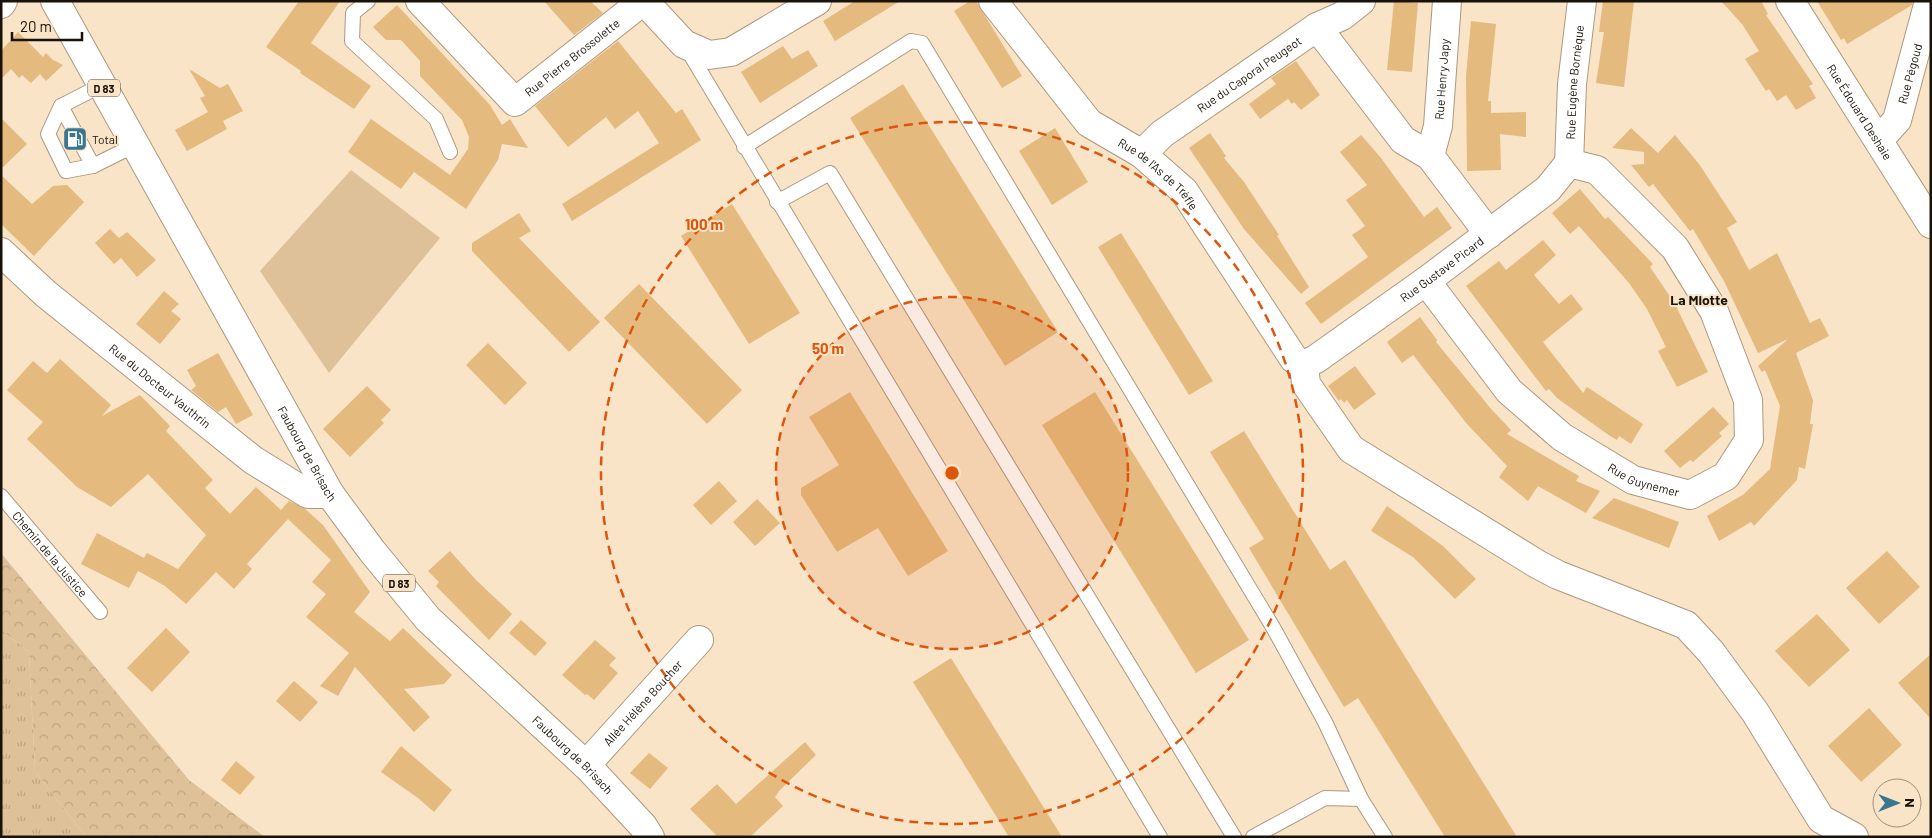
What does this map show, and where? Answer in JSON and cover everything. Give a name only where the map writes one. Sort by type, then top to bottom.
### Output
[{"type":"street","name":"Faubourg de Brisach","points":[[55,1],[330,494],[372,551],[428,619],[586,765],[643,826],[650,837]]},
{"type":"street","name":"Rue Pierre Brossolette","points":[[420,1],[515,102],[644,1]]},
{"type":"street","points":[[644,1],[684,44],[708,55],[731,52],[817,1]]},
{"type":"street","name":"Rue de l'As de Trèfle","points":[[993,1],[1089,123],[1142,154],[1184,191],[1294,359],[1304,364]]},
{"type":"street","name":"Rue du Caporal Peugeot","points":[[1142,154],[1162,134],[1317,27],[1342,16],[1361,1]]},
{"type":"street","name":"Rue Henry Japy","points":[[1430,156],[1438,126],[1447,1]]},
{"type":"street","name":"Rue Eugène Bornèque","points":[[1569,163],[1572,84],[1582,1]]},
{"type":"street","name":"Rue Édouard Deshaie","points":[[1790,1],[1931,224]]},
{"type":"street","name":"Rue Pégoud","points":[[1879,140],[1897,120],[1930,1]]},
{"type":"street","points":[[1317,27],[1403,140],[1430,156],[1489,234]]},
{"type":"street","name":"Rue Gustave Picard","points":[[1304,364],[1316,359],[1489,234],[1548,189],[1569,163]]},
{"type":"street","name":"Rue Guynemer","points":[[1426,281],[1509,392],[1562,437],[1633,480],[1690,495],[1726,476],[1749,440],[1748,400],[1714,312],[1675,248],[1597,170],[1569,163]]},
{"type":"street","name":"Rue du Docteur Vauthrin","points":[[1,252],[46,294],[253,460],[308,494],[330,494]]},
{"type":"street","points":[[1304,364],[1306,384],[1350,449],[1537,564],[1558,575],[1686,625],[1711,652],[1755,712],[1821,819],[1854,837]]},
{"type":"street","name":"Allée Hélène Boucher","points":[[586,765],[699,640]]},
{"type":"lane","points":[[368,1],[353,14],[352,41],[436,118],[450,152]]},
{"type":"lane","points":[[744,146],[911,41],[922,43],[1274,629],[1325,722],[1361,800],[1385,837]]},
{"type":"lane","points":[[684,44],[777,202],[1160,837]]},
{"type":"lane","points":[[102,85],[61,106],[48,134],[66,171],[93,166],[135,146]]},
{"type":"lane","points":[[61,106],[93,166]]},
{"type":"lane","points":[[777,202],[830,173],[1234,837]]},
{"type":"lane","name":"Chemin de la Justice","points":[[1,496],[100,612]]},
{"type":"lane","points":[[1253,837],[1325,798],[1361,800]]},
{"type":"green space","points":[[351,170],[440,238],[329,373],[260,271]]},
{"type":"green space","points":[[1,553],[189,780],[265,837],[86,837],[35,771],[29,652],[1,630]]},
{"type":"green space","points":[[1,630],[29,652],[35,771],[86,837],[1,837]]},
{"type":"building","points":[[299,1],[340,1],[311,43],[371,86],[354,109],[300,73],[301,71],[266,47]]},
{"type":"building","points":[[544,1],[590,1],[603,13],[574,35]]},
{"type":"building","points":[[855,1],[900,1],[835,41],[823,21]]},
{"type":"building","points":[[970,1],[976,1],[1022,76],[1002,88],[954,11]]},
{"type":"building","points":[[1394,1],[1418,3],[1412,72],[1387,70]]},
{"type":"building","points":[[1603,1],[1634,1],[1624,87],[1596,83],[1604,32],[1599,32]]},
{"type":"building","points":[[1721,1],[1761,1],[1768,14],[1766,15],[1813,84],[1809,86],[1816,98],[1796,110],[1786,95],[1777,101],[1769,89],[1766,91],[1745,59],[1759,51],[1742,24]]},
{"type":"building","points":[[1817,1],[1913,1],[1912,5],[1847,44],[1844,38],[1841,40]]},
{"type":"building","points":[[397,5],[490,105],[502,125],[510,119],[528,148],[502,144],[498,160],[466,209],[414,172],[401,189],[348,152],[371,119],[450,175],[468,149],[469,137],[462,120],[420,76],[420,61],[401,40],[386,40],[373,27]]},
{"type":"building","points":[[1471,21],[1496,24],[1488,101],[1491,101],[1491,113],[1526,112],[1526,137],[1500,134],[1501,170],[1467,171],[1466,76]]},
{"type":"building","points":[[18,32],[43,57],[46,53],[53,60],[63,65],[46,81],[40,74],[31,83],[22,75],[19,78],[11,69],[1,79],[1,51]]},
{"type":"building","points":[[618,41],[676,113],[682,109],[701,140],[572,221],[562,204],[659,143],[638,111],[615,129],[606,117],[568,147],[535,106]]},
{"type":"building","points":[[783,46],[792,59],[808,50],[818,66],[760,103],[741,72]]},
{"type":"building","points":[[1296,61],[1320,95],[1301,110],[1294,102],[1292,104],[1288,99],[1260,119],[1249,104],[1276,84],[1271,78]]},
{"type":"building","points":[[189,69],[220,88],[228,84],[243,111],[223,121],[227,129],[187,151],[175,130],[208,112],[200,98],[205,96]]},
{"type":"building","points":[[903,84],[1058,332],[1005,366],[850,118]]},
{"type":"building","points":[[1,118],[27,144],[1,169]]},
{"type":"building","points":[[1055,128],[1088,182],[1052,205],[1019,151]]},
{"type":"building","points":[[1631,128],[1658,153],[1675,135],[1699,164],[1737,222],[1727,228],[1749,270],[1777,253],[1810,323],[1820,318],[1829,336],[1796,353],[1813,400],[1810,424],[1813,424],[1805,469],[1799,467],[1797,480],[1754,526],[1751,522],[1719,541],[1707,516],[1744,494],[1770,469],[1780,406],[1765,370],[1762,372],[1758,366],[1788,339],[1758,353],[1724,281],[1693,229],[1690,231],[1653,184],[1649,187],[1631,165],[1644,164],[1644,152],[1612,148]]},
{"type":"building","points":[[1210,133],[1226,156],[1224,158],[1244,182],[1279,235],[1277,236],[1309,287],[1301,294],[1244,229],[1189,148]]},
{"type":"building","points":[[1361,135],[1381,158],[1424,217],[1437,207],[1452,228],[1321,324],[1305,303],[1368,257],[1352,235],[1365,226],[1346,200],[1367,185],[1340,152]]},
{"type":"building","points":[[1,175],[32,204],[53,186],[67,185],[84,202],[34,256],[1,224]]},
{"type":"building","points":[[1580,189],[1605,219],[1608,217],[1653,264],[1650,267],[1675,304],[1708,372],[1677,387],[1658,351],[1666,347],[1647,309],[1629,283],[1579,226],[1570,234],[1552,213]]},
{"type":"building","points":[[732,204],[800,313],[749,344],[681,236]]},
{"type":"building","points":[[519,213],[531,231],[519,238],[600,322],[569,352],[472,251],[472,243]]},
{"type":"building","points":[[110,229],[119,238],[127,232],[156,260],[137,277],[121,258],[114,264],[95,243]]},
{"type":"building","points":[[1121,233],[1213,381],[1189,395],[1098,247]]},
{"type":"building","points":[[1543,240],[1556,255],[1534,275],[1559,304],[1571,294],[1583,309],[1543,342],[1583,393],[1587,387],[1643,424],[1631,444],[1619,436],[1617,440],[1610,436],[1557,398],[1549,389],[1546,391],[1466,286],[1499,261],[1506,270]]},
{"type":"building","points":[[639,284],[742,390],[707,424],[604,318]]},
{"type":"building","points":[[164,291],[179,304],[171,311],[181,319],[160,344],[136,324]]},
{"type":"building","points":[[1420,317],[1437,340],[1436,342],[1511,430],[1507,434],[1579,476],[1576,481],[1600,491],[1586,513],[1538,486],[1528,501],[1499,477],[1507,466],[1467,424],[1413,355],[1402,363],[1387,342]]},
{"type":"building","points":[[488,343],[527,383],[505,405],[466,365]]},
{"type":"building","points":[[218,353],[253,415],[236,424],[226,407],[218,412],[191,390],[196,386],[187,370]]},
{"type":"building","points":[[60,359],[111,405],[102,416],[140,395],[170,426],[166,431],[213,480],[205,488],[230,514],[256,487],[281,510],[289,501],[304,508],[323,525],[370,592],[354,612],[390,641],[403,628],[452,675],[444,684],[404,689],[430,717],[414,732],[355,667],[338,696],[320,686],[349,653],[306,617],[326,594],[312,582],[331,560],[288,519],[247,564],[252,569],[234,589],[216,572],[186,604],[165,586],[138,571],[129,588],[81,564],[97,533],[144,558],[147,553],[178,569],[206,535],[148,474],[111,507],[77,487],[27,439],[43,422],[7,390],[33,361],[47,373]]},
{"type":"building","points":[[1355,366],[1376,394],[1354,410],[1347,400],[1344,403],[1341,399],[1339,401],[1328,386]]},
{"type":"building","points":[[367,386],[391,410],[381,420],[384,423],[350,457],[323,429]]},
{"type":"building","points":[[850,392],[948,551],[908,576],[878,528],[837,552],[801,495],[801,488],[839,465],[809,417]]},
{"type":"building","points":[[1095,392],[1249,640],[1196,673],[1042,425]]},
{"type":"building","points":[[1713,407],[1729,424],[1719,433],[1722,436],[1693,462],[1690,460],[1680,468],[1664,451]]},
{"type":"building","points":[[1244,431],[1330,570],[1345,560],[1517,837],[1445,837],[1358,698],[1344,707],[1249,548],[1264,539],[1210,452]]},
{"type":"building","points":[[719,481],[737,501],[711,525],[693,505]]},
{"type":"building","points":[[1614,498],[1679,522],[1669,548],[1592,518]]},
{"type":"building","points":[[757,499],[780,523],[755,546],[733,522]]},
{"type":"building","points":[[1387,506],[1443,546],[1476,579],[1455,599],[1413,557],[1371,531]]},
{"type":"building","points":[[450,551],[477,581],[512,614],[489,640],[436,586],[439,582],[428,571]]},
{"type":"building","points":[[1887,551],[1920,587],[1879,624],[1846,588]]},
{"type":"building","points":[[1817,614],[1850,650],[1809,687],[1775,651]]},
{"type":"building","points":[[521,620],[547,643],[535,656],[509,633]]},
{"type":"building","points":[[166,628],[190,652],[152,692],[127,668]]},
{"type":"building","points":[[595,640],[616,658],[609,665],[618,673],[594,700],[587,694],[585,695],[562,675]]},
{"type":"building","points":[[1931,654],[1931,719],[1898,683]]},
{"type":"building","points":[[951,658],[1062,837],[1009,837],[913,682]]},
{"type":"building","points":[[294,681],[318,702],[300,722],[276,701]]},
{"type":"building","points":[[1869,708],[1902,745],[1861,782],[1828,746]]},
{"type":"building","points":[[805,742],[816,755],[775,797],[783,806],[750,837],[718,837],[690,809],[717,784],[736,804]]},
{"type":"building","points":[[401,746],[452,790],[434,812],[418,798],[381,772]]},
{"type":"building","points":[[649,753],[668,768],[650,789],[630,773]]},
{"type":"building","points":[[236,761],[255,777],[240,795],[221,780]]},
{"type":"place","name":"Total","points":[[75,139]]},
{"type":"district","name":"La Miotte","points":[[1699,299]]}]
